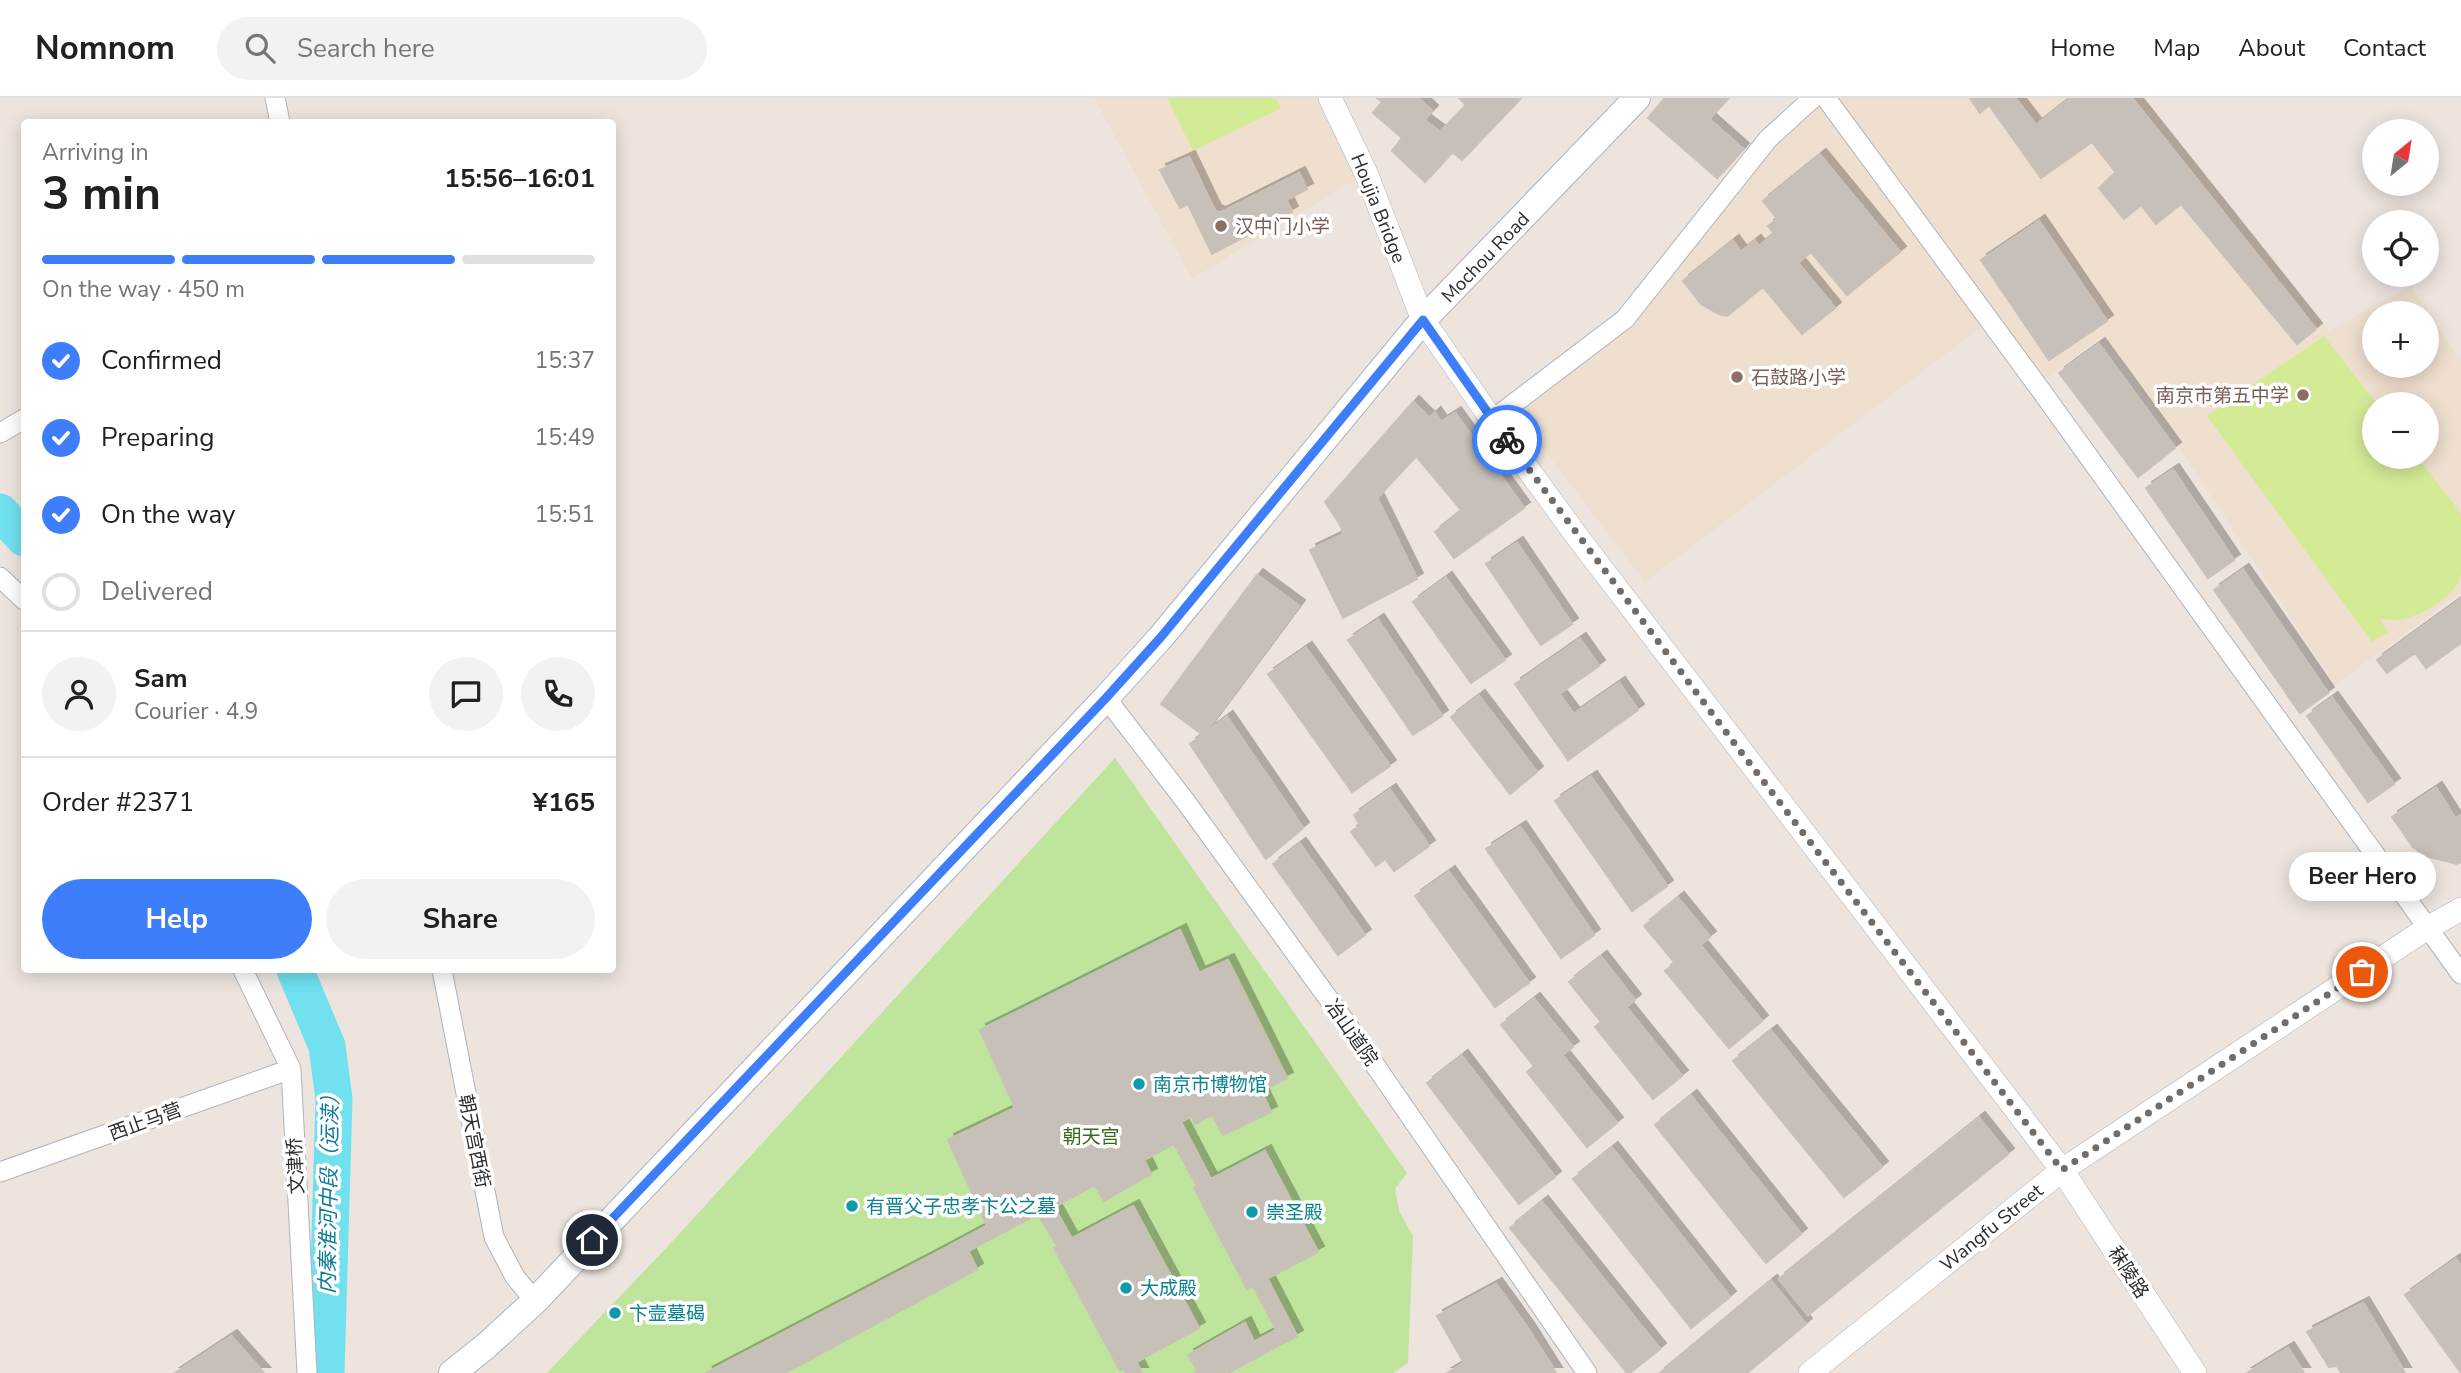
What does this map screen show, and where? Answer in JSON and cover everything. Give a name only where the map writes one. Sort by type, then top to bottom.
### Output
[{"type":"main road","name":"Mochou Road","points":[[452,1373],[535,1301],[1106,698],[1161,637],[1423,320],[1637,98]]},
{"type":"street","points":[[275,98],[278,119]]},
{"type":"street","name":"Houjia Bridge","points":[[1330,98],[1366,173],[1423,320],[1492,420]]},
{"type":"street","points":[[1492,420],[1625,319],[1768,139],[1813,98]]},
{"type":"street","points":[[1826,98],[2046,397],[2461,974]]},
{"type":"street","name":"秣陵路","points":[[1492,420],[1745,758],[2062,1170],[2195,1373]]},
{"type":"street","points":[[0,433],[21,421]]},
{"type":"street","points":[[0,577],[21,597]]},
{"type":"street","name":"冶山道院","points":[[1106,698],[1186,802],[1346,1023],[1587,1373]]},
{"type":"street","name":"Wangfu Street","points":[[1810,1373],[2062,1170],[2428,927],[2461,909]]},
{"type":"street","name":"文津桥","points":[[244,973],[291,1069],[307,1373]]},
{"type":"street","name":"朝天宫西街","points":[[443,973],[494,1237],[515,1277],[535,1301]]},
{"type":"street","name":"西止马营","points":[[0,1172],[291,1069]]},
{"type":"shaded area","name":"汉中门小学","points":[[1094,98],[1330,98],[1366,173],[1192,279]]},
{"type":"shaded area","points":[[1813,98],[2145,98],[2329,331],[2362,313],[2362,378],[2439,378],[2439,328],[2461,361],[2461,592],[2335,685],[2105,334],[2037,385],[1989,321],[1645,582],[1518,415],[1600,338]]},
{"type":"shaded area","points":[[2409,287],[2421,301],[2384,301]]},
{"type":"green space","points":[[1167,98],[1276,98],[1281,108],[1193,151]]},
{"type":"green space","points":[[2324,336],[2368,392],[2362,392],[2362,469],[2426,469],[2460,512],[2461,573],[2453,589],[2438,603],[2411,617],[2400,620],[2380,619],[2388,632],[2372,642],[2207,416]]},
{"type":"green space","name":"朝天宫","points":[[1115,758],[1407,1173],[1395,1189],[1399,1211],[1413,1236],[1408,1363],[1393,1373],[547,1373],[669,1245]]},
{"type":"building","points":[[1377,98],[1418,98],[1432,111],[1424,120],[1440,132],[1466,105],[1459,98],[1521,98],[1462,160],[1452,152],[1425,182],[1392,151],[1402,138],[1373,113],[1382,102]]},
{"type":"building","points":[[1665,98],[1728,98],[1709,119],[1743,149],[1717,178],[1648,118]]},
{"type":"building","points":[[1970,98],[2015,98],[2036,125],[2071,98],[2132,98],[2316,329],[2297,344],[2181,204],[2156,224],[2141,205],[2124,219],[2099,188],[2116,173],[2092,142],[2041,178],[1989,105],[1980,113]]},
{"type":"building","name":"石鼓路小学","points":[[1820,155],[1900,252],[1847,295],[1811,252],[1798,263],[1835,308],[1802,334],[1763,287],[1727,316],[1701,304],[1683,281],[1733,241],[1741,252],[1755,241],[1759,246],[1774,234],[1768,226],[1777,219],[1763,201]]},
{"type":"building","points":[[1189,157],[1215,211],[1220,213],[1299,173],[1307,189],[1286,200],[1292,212],[1212,254],[1188,204],[1180,208],[1160,170]]},
{"type":"building","points":[[2039,221],[2107,321],[2049,360],[1981,260]]},
{"type":"building","points":[[2099,344],[2175,448],[2138,477],[2059,373]]},
{"type":"building","points":[[1413,402],[1429,418],[1435,413],[1441,422],[1455,413],[1524,508],[1454,558],[1435,532],[1462,511],[1416,456],[1377,498],[1339,523],[1325,502]]},
{"type":"building","points":[[2173,470],[2234,560],[2208,578],[2146,488]]},
{"type":"building","points":[[1377,498],[1417,579],[1343,618],[1310,550],[1344,534],[1339,523]]},
{"type":"building","points":[[1517,543],[1572,624],[1541,645],[1486,564]]},
{"type":"building","points":[[2243,570],[2328,693],[2300,713],[2214,590]]},
{"type":"building","points":[[1257,575],[1299,606],[1203,735],[1161,704]]},
{"type":"building","points":[[1446,578],[1505,660],[1471,683],[1413,602]]},
{"type":"building","points":[[2461,599],[2461,643],[2426,668],[2415,653],[2387,673],[2377,660]]},
{"type":"building","points":[[1378,620],[1442,716],[1413,735],[1348,640]]},
{"type":"building","points":[[1580,639],[1599,666],[1559,694],[1574,714],[1619,683],[1638,710],[1568,760],[1515,684]]},
{"type":"building","points":[[1306,648],[1390,766],[1352,792],[1268,674]]},
{"type":"building","points":[[1479,696],[1537,772],[1510,794],[1451,717]]},
{"type":"building","points":[[2332,698],[2394,784],[2368,802],[2307,716]]},
{"type":"building","points":[[1227,717],[1303,828],[1266,859],[1190,744]]},
{"type":"building","points":[[1591,777],[1667,886],[1632,911],[1555,801]]},
{"type":"building","points":[[2436,788],[2455,818],[2461,815],[2461,862],[2457,864],[2426,856],[2413,847],[2392,817]]},
{"type":"building","points":[[1390,790],[1429,846],[1394,871],[1385,859],[1376,866],[1351,832],[1360,825],[1354,815]]},
{"type":"building","points":[[1520,827],[1594,935],[1561,958],[1486,849]]},
{"type":"building","points":[[1300,844],[1365,935],[1338,955],[1273,864]]},
{"type":"building","points":[[1449,872],[1529,983],[1495,1007],[1415,896]]},
{"type":"building","points":[[1678,898],[1710,937],[1700,945],[1762,1021],[1729,1048],[1665,971],[1675,963],[1644,926]]},
{"type":"building","name":"南京市博物馆","points":[[1180,930],[1199,973],[1228,960],[1287,1078],[1261,1091],[1271,1112],[1223,1135],[1212,1115],[1195,1124],[1192,1116],[987,1226],[948,1140],[1015,1108],[980,1030]]},
{"type":"building","points":[[1601,957],[1635,1000],[1626,1007],[1682,1076],[1653,1099],[1595,1027],[1601,1022],[1569,982]]},
{"type":"building","points":[[1534,999],[1573,1047],[1562,1055],[1617,1123],[1587,1147],[1527,1072],[1534,1066],[1501,1025]]},
{"type":"building","points":[[1771,1031],[1882,1167],[1844,1197],[1733,1061]]},
{"type":"building","points":[[1462,1056],[1555,1177],[1519,1204],[1427,1083]]},
{"type":"building","points":[[1691,1096],[1801,1234],[1766,1263],[1655,1125]]},
{"type":"building","points":[[1979,1118],[2008,1154],[1808,1315],[1779,1279]]},
{"type":"building","points":[[1181,1122],[1211,1179],[1197,1186],[1174,1144],[1144,1160],[1151,1174],[1104,1201],[1095,1185],[1054,1207],[1072,1239],[1057,1246],[1038,1214],[968,1251],[977,1269],[965,1276],[949,1246]]},
{"type":"building","points":[[1612,1148],[1730,1297],[1691,1328],[1573,1179]]},
{"type":"building","name":"崇圣殿","points":[[1265,1151],[1318,1252],[1247,1289],[1194,1188]]},
{"type":"building","points":[[1542,1202],[1660,1349],[1630,1373],[1627,1373],[1510,1228]]},
{"type":"building","name":"大成殿","points":[[1133,1206],[1199,1328],[1120,1371],[1054,1248]]},
{"type":"building","points":[[949,1246],[965,1276],[785,1373],[706,1373]]},
{"type":"building","points":[[2456,1259],[2461,1266],[2461,1373],[2405,1295]]},
{"type":"building","points":[[1267,1278],[1297,1336],[1228,1373],[1194,1373],[1198,1371],[1188,1355],[1245,1323],[1254,1342],[1276,1330],[1253,1286]]},
{"type":"building","points":[[1771,1281],[1806,1324],[1747,1373],[1660,1373]]},
{"type":"building","points":[[1496,1284],[1556,1373],[1447,1373],[1464,1363],[1437,1316]]},
{"type":"building","points":[[2363,1303],[2405,1373],[2341,1373],[2337,1366],[2329,1367],[2307,1332]]},
{"type":"building","points":[[231,1336],[264,1373],[175,1373]]},
{"type":"building","points":[[2288,1348],[2304,1373],[2247,1373]]},
{"type":"building","points":[[1136,1362],[1142,1373],[1126,1373],[1123,1369]]},
{"type":"waterway","name":"内秦淮河中段（运渎）","points":[[0,512],[21,535]]},
{"type":"waterway","name":"内秦淮河中段（运渎）","points":[[296,973],[327,1046],[334,1099],[326,1373]]},
{"type":"way so far","points":[[1507,440],[1579,539],[2062,1170],[2362,972]]},
{"type":"place","name":"汉中门小学","points":[[1221,226]]},
{"type":"place","name":"石鼓路小学","points":[[1737,377]]},
{"type":"place","name":"南京市第五中学","points":[[2303,395]]},
{"type":"place","name":"Beer Hero","points":[[2362,972]]},
{"type":"place","name":"南京市博物馆","points":[[1139,1084]]},
{"type":"place","name":"有晋父子忠孝卞公之墓","points":[[852,1206]]},
{"type":"place","name":"崇圣殿","points":[[1252,1212]]},
{"type":"place","name":"大成殿","points":[[1126,1288]]},
{"type":"place","name":"卞壸墓碣","points":[[615,1313]]},
{"type":"route","points":[[592,1240],[1106,698],[1161,637],[1423,320],[1507,440]]}]
